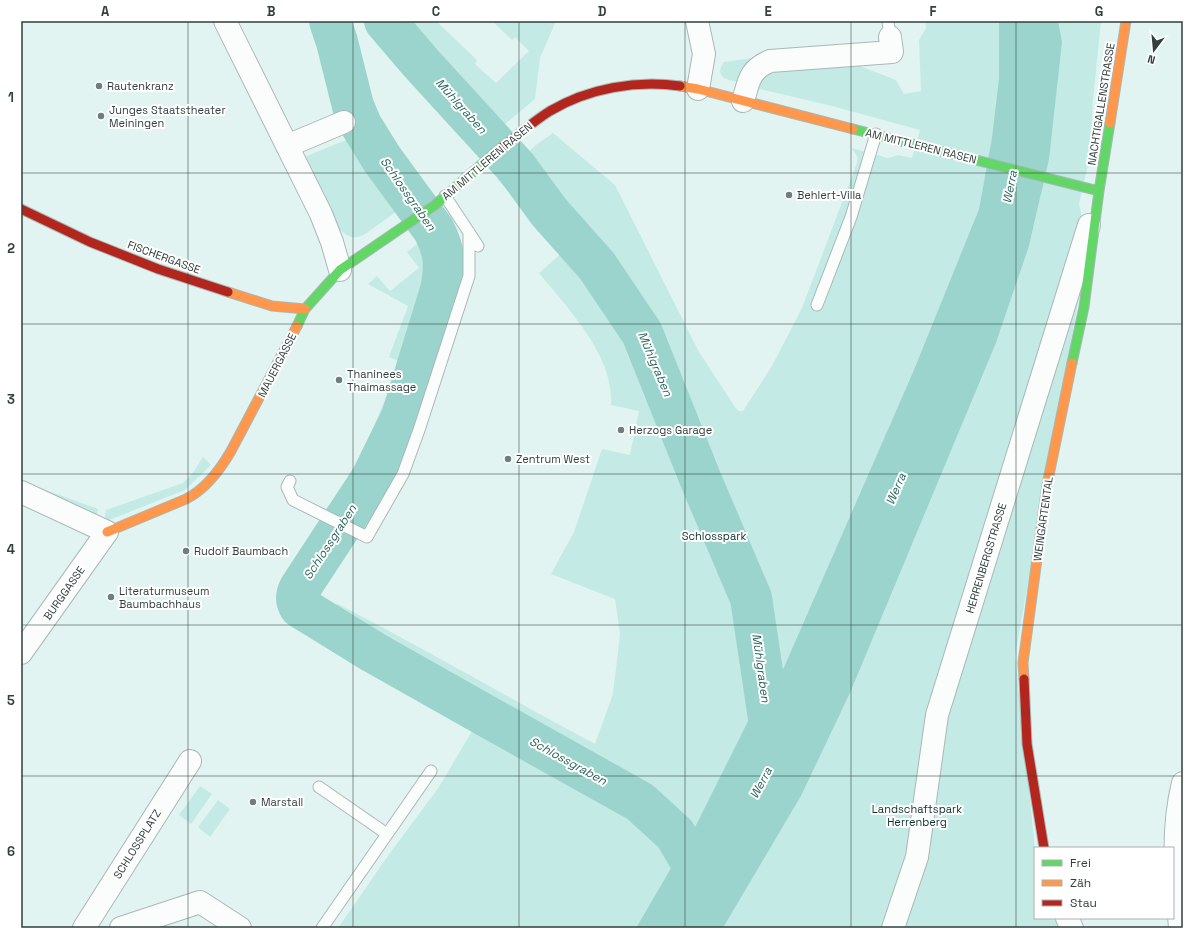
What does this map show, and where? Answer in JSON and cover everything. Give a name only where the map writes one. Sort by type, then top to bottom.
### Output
[{"type":"street","points":[[225,21],[320,214],[332,242],[340,270]]},
{"type":"street","points":[[697,21],[704,54],[698,89]]},
{"type":"street","name":"NACHTIGALLENSTRASSE","points":[[1099,191],[1126,21]]},
{"type":"street","points":[[743,101],[754,70],[760,65],[770,61],[892,52],[889,29]]},
{"type":"street","name":"AM MITTLEREN RASEN","points":[[340,270],[435,205],[519,132],[562,104],[618,87],[658,84],[698,89],[1099,191]]},
{"type":"street","points":[[287,146],[344,122]]},
{"type":"street","name":"WEINGARTENTAL","points":[[1044,847],[1027,744],[1023,663],[1047,485],[1084,307],[1099,191]]},
{"type":"street","name":"HERRENBERGSTRASSE","points":[[893,928],[917,857],[937,715],[1099,191]]},
{"type":"street","name":"FISCHERGASSE","points":[[21,209],[90,242],[158,269],[272,306],[305,309]]},
{"type":"street","name":"MAUERGASSE","points":[[107,532],[192,496],[208,483],[221,468],[270,380],[305,309],[340,270]]},
{"type":"street","points":[[21,492],[107,532]]},
{"type":"street","name":"BURGGASSE","points":[[21,653],[107,532]]},
{"type":"street","name":"SCHLOSSPLATZ","points":[[84,928],[190,761]]},
{"type":"street","points":[[1180,928],[1175,860],[1179,798],[1183,783]]},
{"type":"street","points":[[121,928],[200,902],[240,928]]},
{"type":"street","points":[[1068,919],[1072,928]]},
{"type":"lane","points":[[817,305],[851,217],[876,134]]},
{"type":"lane","points":[[446,196],[478,246]]},
{"type":"lane","points":[[290,481],[287,487],[293,500],[367,537],[403,474],[419,430],[469,276],[469,232]]},
{"type":"lane","points":[[322,928],[431,771]]},
{"type":"lane","points":[[319,787],[387,834]]},
{"type":"green space","points":[[389,21],[436,21],[477,60],[475,64],[496,83],[529,51],[515,37],[512,40],[492,21],[556,21],[540,58],[535,99],[494,133],[468,108]]},
{"type":"green space","points":[[926,21],[1101,21],[1093,100],[1090,156],[1079,204],[1088,246],[1015,656],[1035,847],[1034,919],[1055,919],[1059,928],[723,928],[801,796],[850,693],[996,343],[1029,246],[1041,194],[985,178],[979,209],[913,372],[781,674],[752,713],[695,827],[636,928],[338,928],[390,853],[439,787],[485,709],[324,613],[328,608],[338,604],[403,638],[595,744],[613,694],[620,634],[615,599],[551,574],[574,532],[602,449],[630,455],[639,411],[611,405],[610,386],[605,368],[597,351],[575,317],[539,273],[564,251],[497,179],[536,145],[553,133],[615,185],[699,352],[735,407],[739,411],[743,411],[772,366],[802,308],[857,163],[856,155],[851,148],[888,158],[898,155],[912,158],[920,130],[832,106],[756,88],[766,73],[849,62],[896,80],[904,94],[921,91],[919,40],[926,28]]},
{"type":"green space","points":[[761,57],[738,82],[729,80],[721,74],[721,67],[724,62]]},
{"type":"green space","points":[[354,126],[406,205],[365,234],[358,237],[349,236],[340,230],[304,157],[351,138],[348,130]]},
{"type":"green space","points":[[446,220],[459,240],[461,261],[459,277],[411,430],[394,470],[363,526],[326,509],[349,477],[373,428],[401,362],[389,357],[408,306],[368,284],[377,276],[390,291],[419,268],[407,252]]},
{"type":"green space","points":[[203,457],[211,465],[185,490],[104,522],[106,510],[183,483],[193,473]]},
{"type":"green space","points":[[21,481],[98,509],[95,521],[21,488]]},
{"type":"green space","points":[[200,786],[212,794],[191,824],[179,815]]},
{"type":"green space","points":[[218,800],[230,809],[210,837],[198,827]]},
{"type":"water","name":"Werra","points":[[999,21],[1058,21],[1062,42],[1049,159],[1029,246],[996,343],[850,693],[801,796],[723,928],[636,928],[695,827],[752,713],[781,674],[913,372],[979,209],[992,138],[999,79]]},
{"type":"waterway","name":"Schlossgraben","points":[[330,21],[337,42],[353,106],[361,125],[382,159],[434,230],[444,259],[444,274],[441,290],[402,417],[372,478],[300,588],[297,598],[299,605],[373,652],[640,802],[675,834],[706,887]]},
{"type":"waterway","name":"Mühlgraben","points":[[385,21],[420,62],[516,167],[549,212],[597,266],[642,333],[702,483],[751,598],[774,752]]},
{"type":"traffic: fast","points":[[1072,363],[1084,307],[1099,191],[1110,123]]},
{"type":"traffic: fast","points":[[853,129],[1099,191]]},
{"type":"traffic: fast","points":[[297,326],[305,309],[340,270],[435,205],[496,152]]},
{"type":"traffic: slow","points":[[1110,123],[1126,21]]},
{"type":"traffic: slow","points":[[680,86],[698,89],[853,129]]},
{"type":"traffic: slow","points":[[228,292],[272,306],[305,309]]},
{"type":"traffic: slow","points":[[107,532],[186,499],[200,490],[212,478],[231,451],[297,326]]},
{"type":"traffic: slow","points":[[1024,679],[1023,663],[1047,485],[1072,363]]},
{"type":"traffic: jam","points":[[496,152],[550,111],[565,103],[597,91],[630,85],[663,84],[680,86]]},
{"type":"traffic: jam","points":[[21,209],[90,242],[158,269],[228,292]]},
{"type":"traffic: jam","points":[[1024,679],[1027,744],[1044,847]]},
{"type":"place","name":"Rautenkranz","points":[[99,86]]},
{"type":"place","name":"Junges Staatstheater Meiningen","points":[[101,116]]},
{"type":"place","name":"Behlert-Villa","points":[[789,195]]},
{"type":"place","name":"Thaninees Thaimassage","points":[[339,380]]},
{"type":"place","name":"Herzogs Garage","points":[[621,430]]},
{"type":"place","name":"Zentrum West","points":[[508,459]]},
{"type":"place","name":"Rudolf Baumbach","points":[[186,551]]},
{"type":"place","name":"Literaturmuseum Baumbachhaus","points":[[111,597]]},
{"type":"place","name":"Marstall","points":[[253,802]]},
{"type":"park label","name":"Schlosspark","points":[[714,536]]},
{"type":"park label","name":"Landschaftspark Herrenberg","points":[[917,815]]}]
